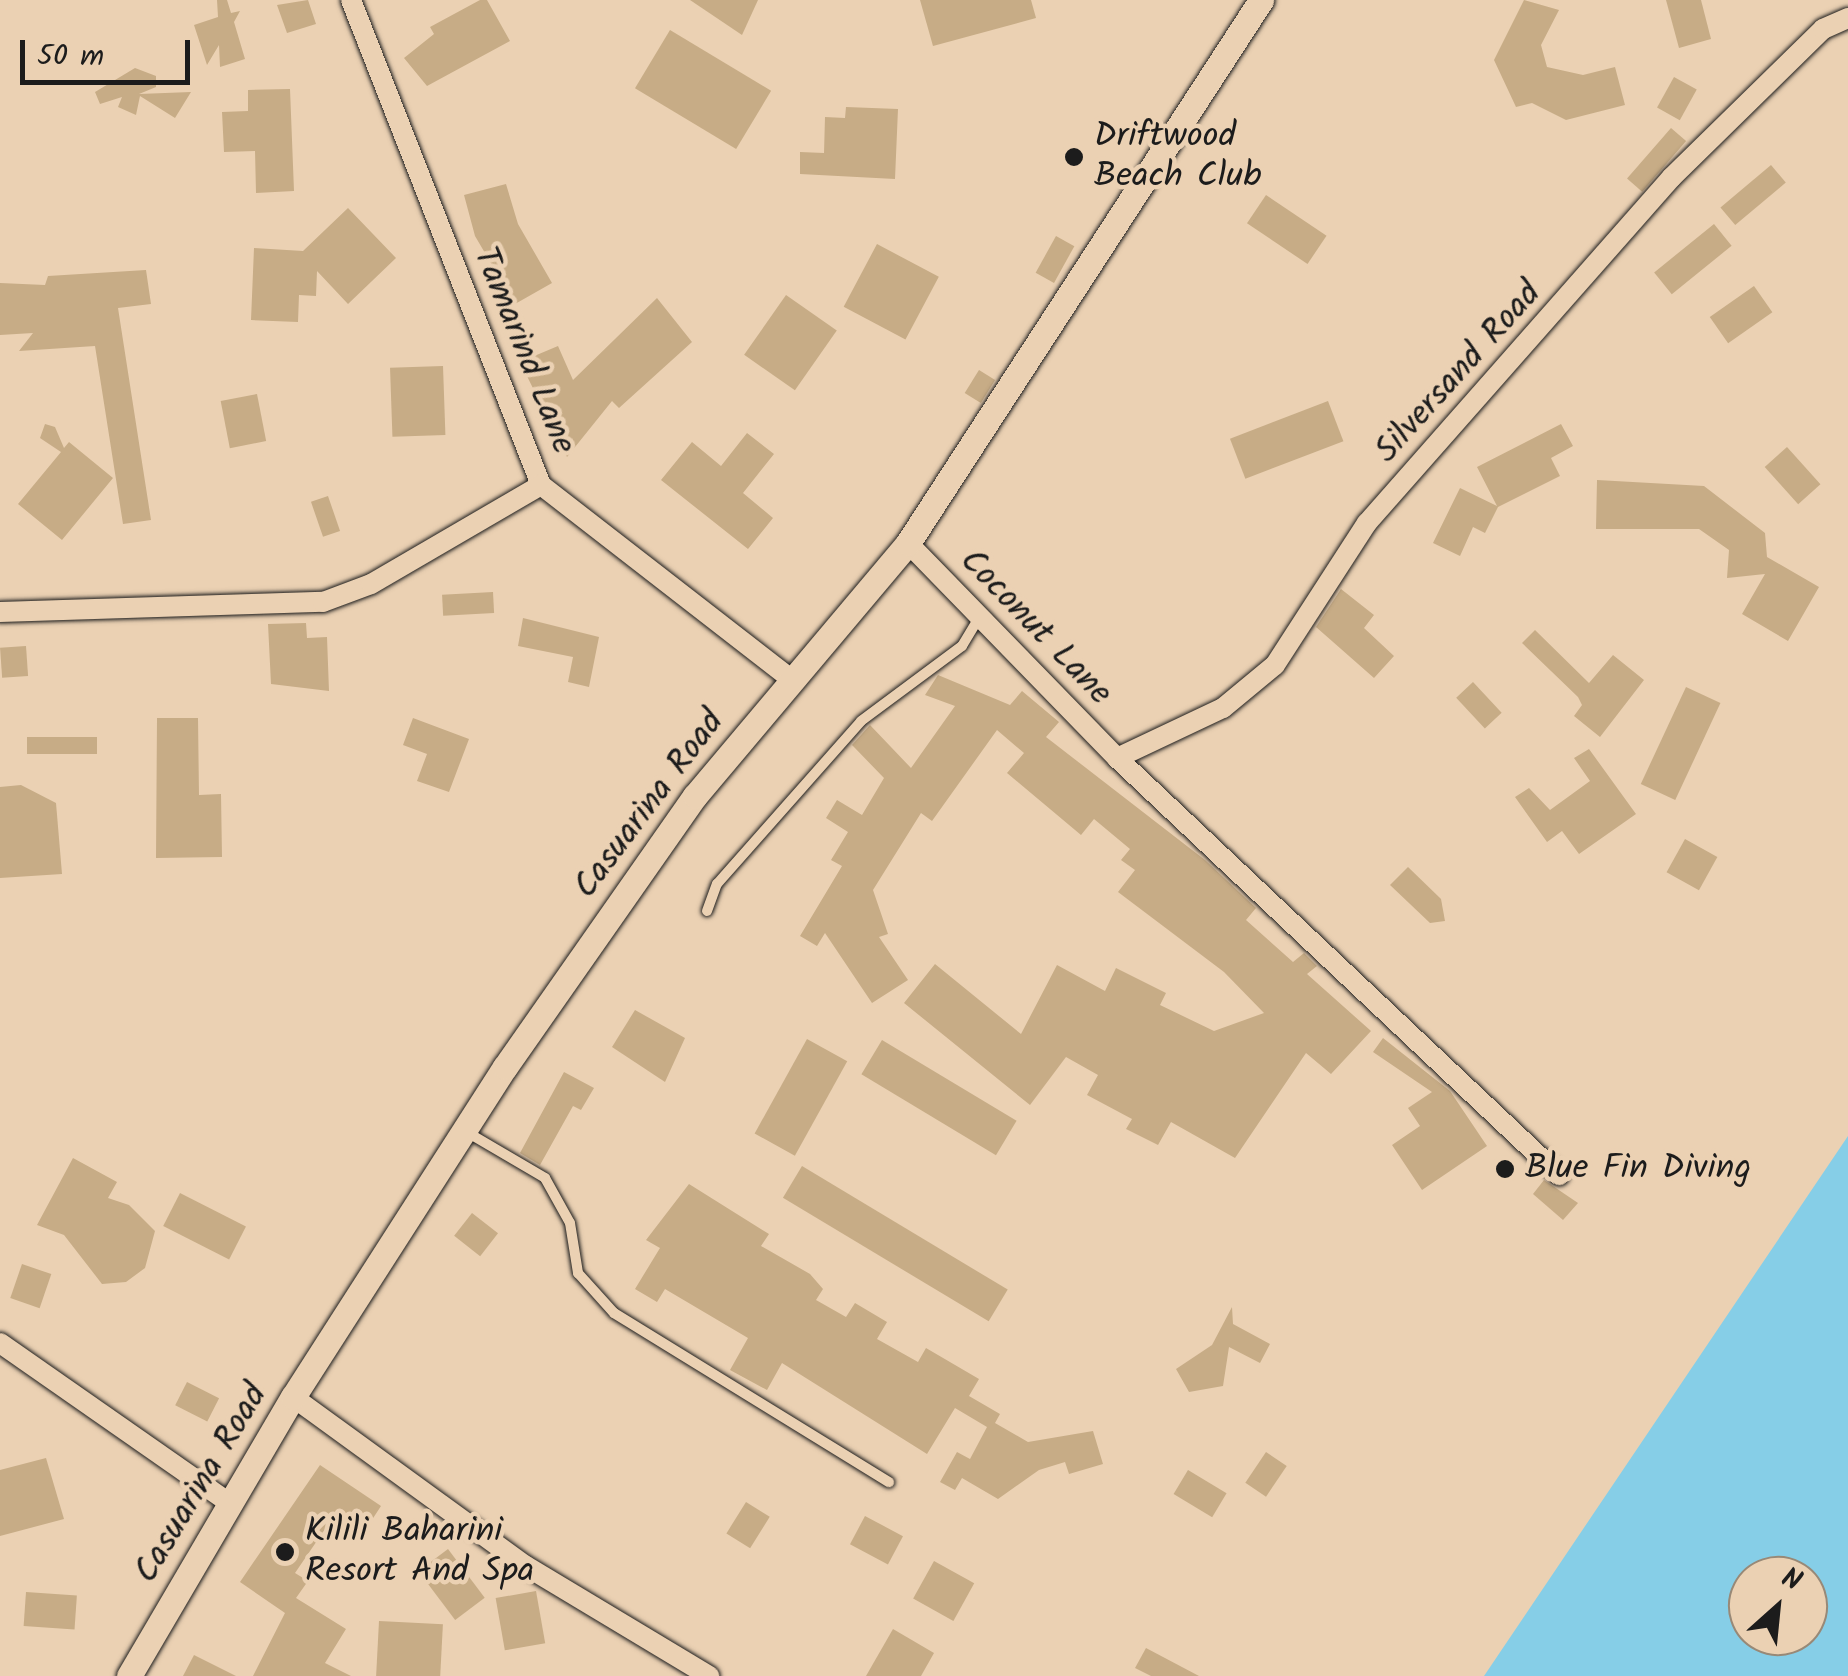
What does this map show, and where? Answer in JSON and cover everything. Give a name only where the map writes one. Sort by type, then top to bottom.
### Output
[{"type":"street","name":"Tamarind Lane","points":[[351,0],[541,485],[792,680]]},
{"type":"street","name":"Casuarina Road","points":[[129,1676],[293,1397],[464,1130],[695,796],[908,543],[1262,0]]},
{"type":"street","name":"Silversand Road","points":[[1118,758],[1223,708],[1275,665],[1368,523],[1671,178],[1823,29],[1848,18]]},
{"type":"street","points":[[0,612],[323,602],[371,584],[541,485]]},
{"type":"street","name":"Coconut Lane","points":[[908,543],[1118,758],[1560,1174]]},
{"type":"street","points":[[0,1343],[232,1505]]},
{"type":"street","points":[[293,1397],[526,1566],[709,1676]]},
{"type":"lane","points":[[707,910],[718,884],[861,721],[962,646],[978,618]]},
{"type":"lane","points":[[464,1130],[545,1178],[570,1223],[578,1273],[614,1313],[889,1482]]},
{"type":"water","points":[[1848,1136],[1848,1676],[1484,1676]]},
{"type":"building","points":[[217,0],[227,0],[231,13],[240,11],[234,22],[245,59],[220,67],[219,45],[207,65],[194,25],[218,17]]},
{"type":"building","points":[[308,0],[316,24],[287,33],[277,5]]},
{"type":"building","points":[[487,0],[510,41],[427,86],[404,58],[434,34],[430,27]]},
{"type":"building","points":[[690,0],[758,0],[742,35]]},
{"type":"building","points":[[920,0],[1031,0],[1036,18],[933,46]]},
{"type":"building","points":[[1524,0],[1559,10],[1541,45],[1547,67],[1583,75],[1615,67],[1625,105],[1566,120],[1532,103],[1516,107],[1494,60]]},
{"type":"building","points":[[1666,0],[1701,0],[1711,39],[1679,48]]},
{"type":"building","points":[[670,30],[771,91],[736,149],[635,88]]},
{"type":"building","points":[[135,68],[156,76],[156,87],[139,94],[191,92],[175,118],[140,96],[136,115],[118,107],[122,97],[100,104],[95,92]]},
{"type":"building","points":[[1674,77],[1697,90],[1680,120],[1657,108]]},
{"type":"building","points":[[290,89],[294,191],[256,193],[255,151],[224,152],[222,112],[248,111],[248,90]]},
{"type":"building","points":[[846,107],[898,109],[895,179],[800,174],[800,152],[824,153],[825,117],[845,118]]},
{"type":"building","points":[[1671,128],[1686,141],[1642,192],[1627,179]]},
{"type":"building","points":[[1771,165],[1786,183],[1735,225],[1720,207]]},
{"type":"building","points":[[506,184],[518,224],[552,283],[515,304],[475,236],[464,195]]},
{"type":"building","points":[[1266,195],[1327,236],[1308,264],[1247,223]]},
{"type":"building","points":[[348,208],[396,258],[348,304],[317,271],[316,296],[299,295],[298,322],[251,320],[254,248],[303,251]]},
{"type":"building","points":[[1714,224],[1732,246],[1672,294],[1654,272]]},
{"type":"building","points":[[1056,236],[1074,246],[1054,283],[1036,273]]},
{"type":"building","points":[[877,244],[939,277],[905,340],[844,307]]},
{"type":"building","points":[[146,270],[151,304],[118,308],[151,520],[123,524],[95,346],[19,351],[33,333],[0,335],[0,283],[45,285],[48,276]]},
{"type":"building","points":[[1754,286],[1772,312],[1728,343],[1710,317]]},
{"type":"building","points":[[786,295],[837,331],[795,390],[744,355]]},
{"type":"building","points":[[657,298],[692,342],[619,408],[612,401],[567,457],[520,362],[558,346],[573,380]]},
{"type":"building","points":[[443,366],[445,435],[392,437],[390,368]]},
{"type":"building","points":[[979,370],[995,380],[981,403],[965,393]]},
{"type":"building","points":[[257,394],[266,441],[230,448],[221,401]]},
{"type":"building","points":[[1328,401],[1343,441],[1245,479],[1230,439]]},
{"type":"building","points":[[45,424],[55,427],[64,448],[69,442],[113,478],[62,540],[18,504],[61,452],[40,438]]},
{"type":"building","points":[[1561,424],[1573,446],[1551,458],[1560,476],[1498,507],[1485,533],[1473,527],[1460,556],[1433,543],[1460,488],[1497,506],[1477,467]]},
{"type":"building","points":[[747,433],[774,454],[743,493],[773,518],[748,549],[661,480],[692,442],[721,466]]},
{"type":"building","points":[[1787,447],[1820,484],[1798,504],[1765,467]]},
{"type":"building","points":[[1597,480],[1704,486],[1765,533],[1767,557],[1819,587],[1788,641],[1742,614],[1765,574],[1727,578],[1729,550],[1699,529],[1596,529]]},
{"type":"building","points":[[328,496],[340,531],[323,537],[311,502]]},
{"type":"building","points":[[1341,589],[1374,615],[1364,628],[1394,656],[1374,678],[1316,627]]},
{"type":"building","points":[[493,592],[494,613],[443,616],[442,595]]},
{"type":"building","points":[[523,618],[599,637],[589,687],[568,682],[573,657],[518,646]]},
{"type":"building","points":[[306,623],[307,638],[327,637],[329,691],[271,684],[268,624]]},
{"type":"building","points":[[1535,630],[1589,683],[1613,655],[1644,680],[1600,737],[1574,716],[1582,705],[1578,697],[1522,643]]},
{"type":"building","points":[[26,646],[28,676],[2,678],[0,648]]},
{"type":"building","points":[[938,675],[1010,705],[1022,691],[1059,722],[1046,737],[1205,860],[1256,908],[1246,920],[1293,962],[1304,953],[1317,966],[1307,974],[1371,1031],[1331,1074],[1306,1053],[1235,1158],[1171,1122],[1158,1145],[1126,1129],[1132,1119],[1087,1095],[1098,1075],[1066,1057],[1030,1105],[904,1003],[935,964],[1021,1034],[1057,965],[1105,991],[1116,968],[1166,993],[1160,1005],[1214,1031],[1264,1013],[1224,972],[1118,892],[1135,870],[1121,860],[1130,849],[1094,819],[1081,835],[1007,773],[1024,753],[997,730],[932,821],[921,813],[873,890],[888,934],[879,937],[908,980],[872,1003],[825,933],[817,946],[800,936],[842,866],[831,860],[848,832],[826,818],[837,800],[862,815],[884,778],[852,745],[870,725],[911,768],[955,706],[925,695]]},
{"type":"building","points":[[1473,682],[1502,713],[1485,728],[1456,698]]},
{"type":"building","points":[[1686,687],[1720,703],[1675,800],[1641,784]]},
{"type":"building","points":[[157,718],[198,718],[199,795],[221,794],[222,857],[156,858]]},
{"type":"building","points":[[413,718],[469,739],[449,792],[417,781],[427,754],[403,745]]},
{"type":"building","points":[[27,737],[97,737],[97,754],[27,754]]},
{"type":"building","points":[[1589,749],[1636,814],[1579,854],[1562,831],[1547,842],[1515,797],[1529,788],[1550,810],[1590,781],[1574,758]]},
{"type":"building","points":[[21,785],[56,803],[62,874],[0,878],[0,787]]},
{"type":"building","points":[[1685,839],[1717,857],[1699,890],[1667,872]]},
{"type":"building","points":[[1408,867],[1441,899],[1445,921],[1430,923],[1390,885]]},
{"type":"building","points":[[635,1010],[685,1038],[665,1082],[612,1047]]},
{"type":"building","points":[[1383,1038],[1450,1091],[1487,1146],[1422,1190],[1392,1145],[1420,1126],[1408,1108],[1432,1092],[1373,1052]]},
{"type":"building","points":[[807,1039],[847,1061],[795,1156],[755,1133]]},
{"type":"building","points":[[882,1040],[1017,1121],[996,1155],[861,1074]]},
{"type":"building","points":[[564,1072],[594,1088],[581,1110],[573,1106],[540,1165],[520,1153]]},
{"type":"building","points":[[73,1158],[117,1182],[108,1198],[129,1205],[155,1231],[145,1268],[126,1282],[102,1284],[64,1235],[37,1225]]},
{"type":"building","points":[[802,1166],[1008,1290],[989,1321],[783,1198]]},
{"type":"building","points":[[1544,1180],[1578,1203],[1563,1220],[1533,1194]]},
{"type":"building","points":[[689,1184],[769,1234],[761,1246],[810,1274],[823,1289],[816,1300],[846,1317],[855,1303],[887,1322],[877,1339],[918,1362],[926,1348],[979,1379],[969,1396],[1000,1414],[995,1423],[1028,1442],[1093,1431],[1103,1464],[1069,1474],[1065,1462],[1039,1470],[998,1499],[962,1478],[955,1490],[940,1482],[957,1452],[970,1459],[987,1427],[955,1408],[927,1454],[782,1363],[767,1390],[730,1370],[748,1338],[665,1289],[657,1302],[635,1289],[660,1248],[646,1240]]},
{"type":"building","points":[[180,1193],[246,1227],[229,1260],[163,1226]]},
{"type":"building","points":[[472,1213],[498,1233],[480,1256],[454,1236]]},
{"type":"building","points":[[22,1264],[51,1274],[40,1308],[10,1298]]},
{"type":"building","points":[[1232,1307],[1233,1324],[1270,1344],[1260,1363],[1229,1347],[1223,1386],[1189,1392],[1176,1369],[1212,1345]]},
{"type":"building","points":[[187,1382],[219,1398],[207,1422],[175,1405]]},
{"type":"building","points":[[1266,1452],[1287,1466],[1266,1497],[1245,1483]]},
{"type":"building","points":[[46,1458],[64,1519],[0,1536],[0,1470]]},
{"type":"building","name":"Kilili Baharini Resort And Spa","points":[[320,1465],[381,1506],[364,1532],[336,1513],[295,1573],[308,1581],[296,1598],[346,1629],[325,1663],[351,1676],[253,1676],[285,1613],[240,1582]]},
{"type":"building","points":[[1188,1470],[1227,1493],[1212,1517],[1174,1494]]},
{"type":"building","points":[[746,1502],[770,1517],[750,1548],[726,1533]]},
{"type":"building","points":[[865,1516],[903,1536],[888,1564],[850,1544]]},
{"type":"building","points":[[448,1549],[485,1598],[455,1620],[418,1571]]},
{"type":"building","points":[[934,1561],[974,1583],[953,1621],[913,1599]]},
{"type":"building","points":[[536,1591],[545,1643],[505,1650],[496,1598]]},
{"type":"building","points":[[26,1592],[77,1596],[75,1629],[24,1626]]},
{"type":"building","points":[[379,1621],[443,1624],[440,1676],[376,1676]]},
{"type":"building","points":[[893,1629],[934,1653],[921,1676],[866,1676]]},
{"type":"building","points":[[1146,1648],[1199,1676],[1151,1676],[1135,1668]]},
{"type":"building","points":[[194,1655],[236,1676],[183,1676]]},
{"type":"place","name":"Driftwood Beach Club","points":[[1074,157]]},
{"type":"place","name":"Blue Fin Diving","points":[[1505,1169]]},
{"type":"place","name":"Kilili Baharini Resort And Spa","points":[[285,1552]]}]
